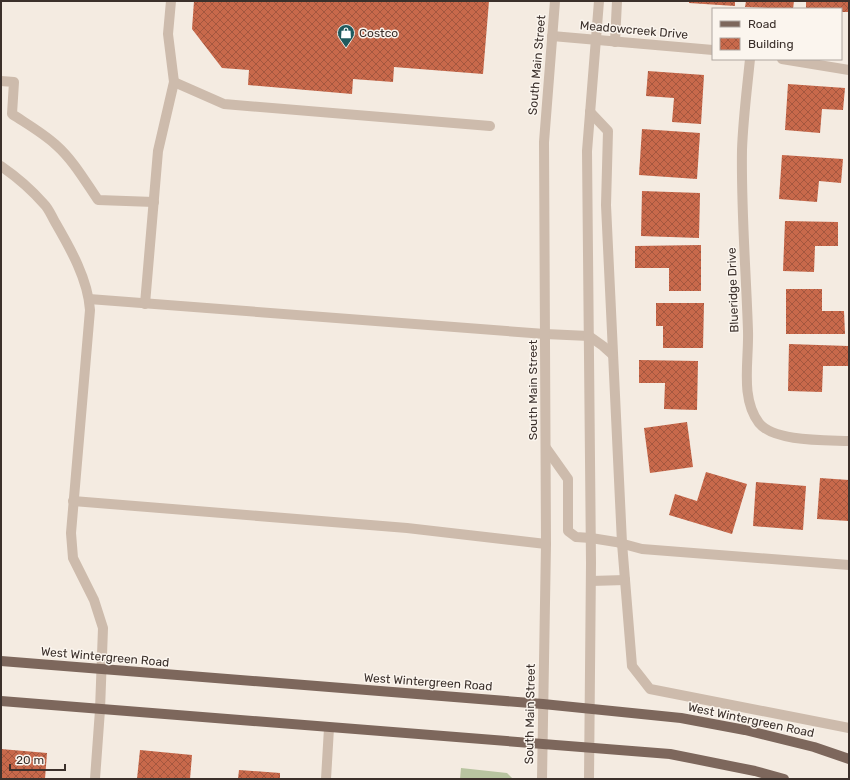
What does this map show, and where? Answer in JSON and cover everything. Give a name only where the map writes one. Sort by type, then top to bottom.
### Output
[{"type":"main road","name":"West Wintergreen Road","points":[[1,661],[543,704],[682,718],[745,730],[814,747],[849,759]]},
{"type":"main road","points":[[1,702],[542,744],[589,749],[670,754],[756,771],[784,779]]},
{"type":"street","points":[[145,304],[158,151],[174,82],[168,34],[171,1]]},
{"type":"street","name":"South Main Street","points":[[542,779],[546,544],[544,142],[555,1]]},
{"type":"street","points":[[589,779],[591,538],[587,151],[599,1]]},
{"type":"street","points":[[614,42],[617,1]]},
{"type":"street","name":"Meadowcreek Drive","points":[[552,36],[712,50]]},
{"type":"street","name":"Blueridge Drive","points":[[750,60],[742,149],[749,343],[747,385],[750,407],[760,424],[775,434],[801,439],[849,441]]},
{"type":"street","points":[[788,60],[849,70]]},
{"type":"street","points":[[1,81],[14,82],[12,114],[56,145],[74,166],[98,200],[154,202]]},
{"type":"street","points":[[174,82],[224,104],[490,126]]},
{"type":"street","points":[[590,112],[608,131],[606,205],[612,355],[622,543],[632,666],[650,689],[849,728]]},
{"type":"street","points":[[1,166],[17,177],[45,205],[66,240],[83,277],[89,299],[90,310],[71,533],[73,558],[94,600],[103,628],[100,710],[95,779]]},
{"type":"street","points":[[89,299],[545,334],[589,336],[603,346],[612,355]]},
{"type":"street","points":[[546,448],[568,479],[568,531],[576,538],[591,538],[622,543],[642,549],[849,565]]},
{"type":"street","points":[[73,501],[408,528],[546,544]]},
{"type":"street","points":[[591,581],[625,580]]},
{"type":"street","points":[[326,779],[329,728]]},
{"type":"green space","points":[[461,768],[507,773],[513,779],[460,779]]},
{"type":"building","name":"Costco","points":[[194,1],[489,1],[483,74],[394,67],[393,82],[353,79],[352,94],[248,85],[249,70],[222,68],[192,29]]},
{"type":"building","points":[[689,1],[735,1],[735,6],[689,3]]},
{"type":"building","points":[[746,1],[794,1],[793,8],[745,7]]},
{"type":"building","points":[[806,1],[849,1],[849,12],[842,12],[842,8],[806,8]]},
{"type":"building","points":[[648,71],[704,75],[701,124],[672,122],[674,98],[646,96]]},
{"type":"building","points":[[788,84],[845,88],[843,110],[822,109],[820,133],[785,130]]},
{"type":"building","points":[[642,129],[700,133],[697,179],[639,175]]},
{"type":"building","points":[[782,155],[843,159],[841,183],[819,181],[817,202],[779,199]]},
{"type":"building","points":[[642,191],[700,193],[699,238],[641,236]]},
{"type":"building","points":[[785,221],[838,222],[838,246],[815,246],[814,272],[783,271]]},
{"type":"building","points":[[701,245],[701,291],[669,291],[669,268],[635,268],[635,246]]},
{"type":"building","points":[[786,289],[822,289],[822,311],[844,311],[845,334],[786,334]]},
{"type":"building","points":[[656,303],[704,303],[703,348],[663,348],[663,326],[656,326]]},
{"type":"building","points":[[789,344],[848,346],[848,366],[823,366],[822,392],[788,391]]},
{"type":"building","points":[[639,360],[698,361],[697,410],[664,409],[665,383],[639,383]]},
{"type":"building","points":[[687,422],[693,467],[650,473],[644,428]]},
{"type":"building","points":[[706,472],[747,484],[732,534],[669,515],[675,494],[697,501]]},
{"type":"building","points":[[820,478],[849,480],[849,521],[817,519]]},
{"type":"building","points":[[756,482],[806,486],[803,530],[753,526]]},
{"type":"building","points":[[1,749],[47,753],[45,779],[1,779]]},
{"type":"building","points":[[140,750],[192,755],[190,779],[137,779]]},
{"type":"building","points":[[239,770],[280,773],[280,779],[238,779]]},
{"type":"place","name":"Costco","points":[[346,48]]}]
